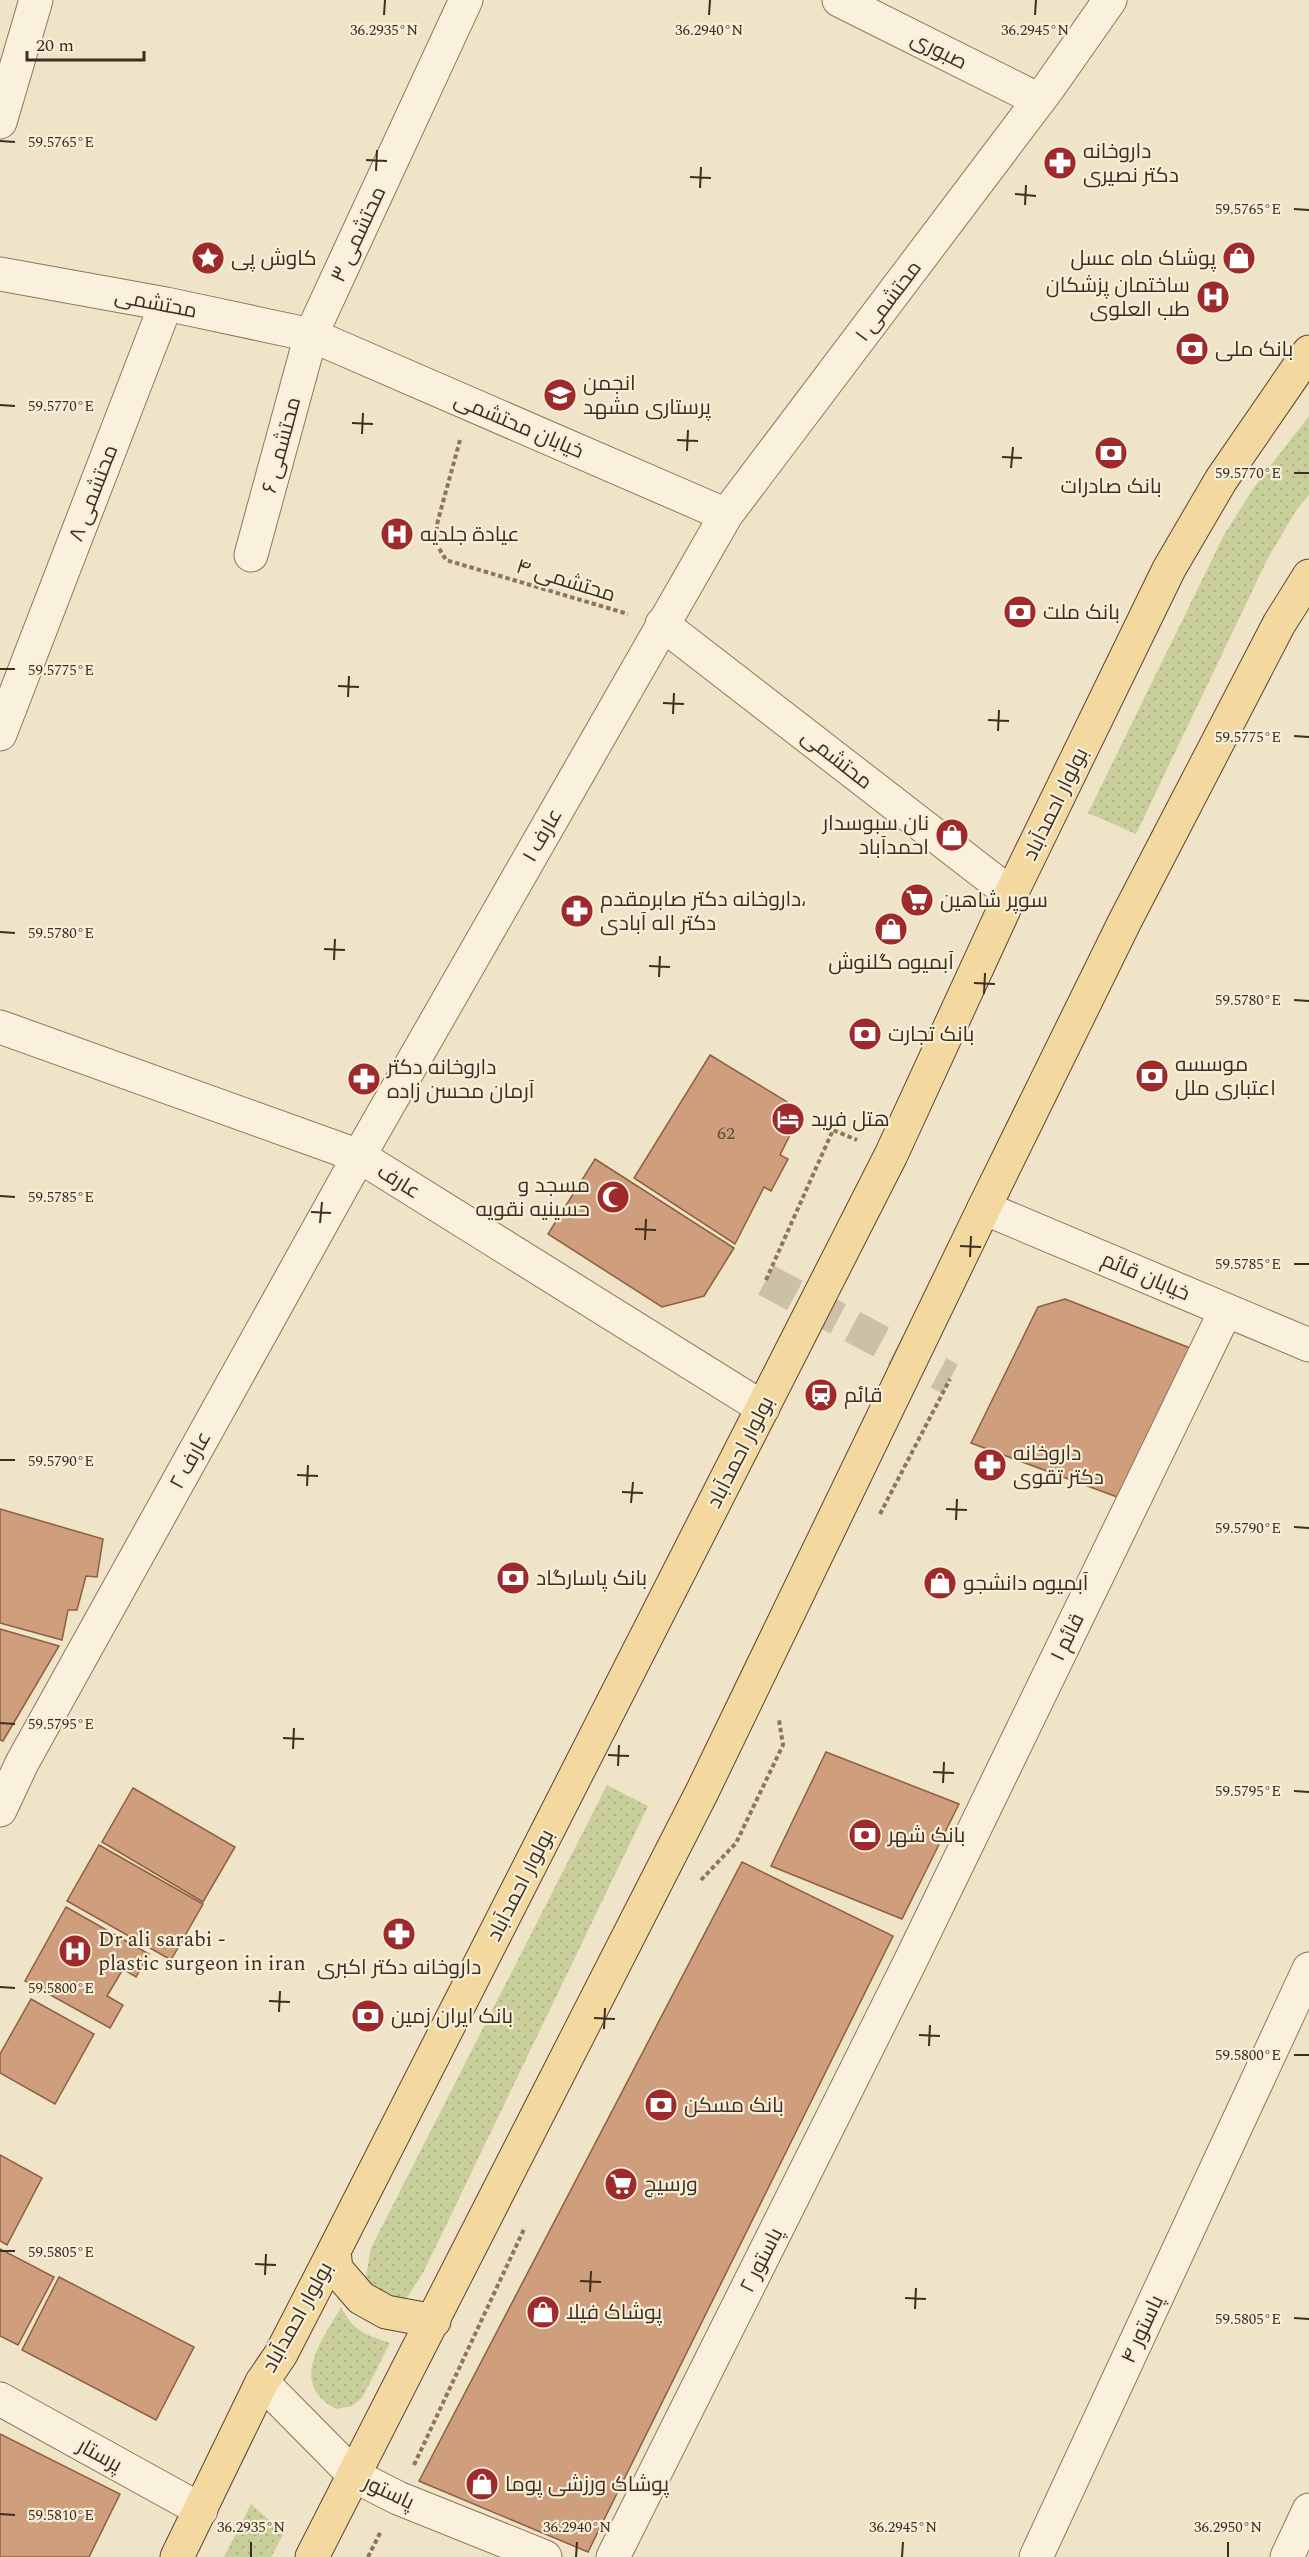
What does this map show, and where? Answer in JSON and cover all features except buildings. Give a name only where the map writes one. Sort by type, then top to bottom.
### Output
[{"type":"main road","name":"بولوار احمدآباد","points":[[177,2557],[262,2382],[281,2354],[334,2251],[891,1155],[1011,894],[1169,569],[1221,480],[1309,352]]},
{"type":"main road","points":[[312,2557],[697,1802],[1125,921],[1279,624],[1309,576]]},
{"type":"main road","points":[[334,2251],[336,2269],[361,2298],[386,2312],[434,2321]]},
{"type":"street","name":"محتشمی ۳","points":[[311,335],[466,0]]},
{"type":"street","name":"صبوری","points":[[839,0],[1044,93]]},
{"type":"street","name":"محتشمی ۱","points":[[726,515],[1044,93],[1110,0]]},
{"type":"street","points":[[0,122],[33,9]]},
{"type":"street","name":"محتشمی","points":[[0,274],[166,304],[311,335]]},
{"type":"street","name":"محتشمی ۸","points":[[0,734],[166,304]]},
{"type":"street","name":"خیابان محتشمی","points":[[311,335],[726,515]]},
{"type":"street","name":"محتشمی ۶","points":[[251,555],[311,335]]},
{"type":"street","name":"عارف ۱","points":[[358,1156],[726,515]]},
{"type":"street","name":"محتشمی","points":[[662,624],[1011,894]]},
{"type":"street","name":"عارف","points":[[0,1027],[358,1156],[763,1408]]},
{"type":"street","name":"عارف ۲","points":[[0,1810],[22,1763],[358,1156]]},
{"type":"street","name":"خیابان قائم","points":[[984,1208],[1309,1345]]},
{"type":"street","name":"قائم ۱","points":[[909,1964],[1226,1310]]},
{"type":"street","name":"پاستور ۲","points":[[613,2557],[909,1964]]},
{"type":"street","name":"پاستور ۴","points":[[1036,2557],[1309,1969]]},
{"type":"street","name":"پاستور","points":[[262,2382],[355,2476],[398,2498],[545,2557]]},
{"type":"street","name":"پرستار","points":[[0,2399],[201,2511]]},
{"type":"street","points":[[1287,2557],[1309,2510]]},
{"type":"path","name":"محتشمی ۴","points":[[470,404],[437,524],[437,545],[446,560],[662,624]]},
{"type":"path","points":[[766,1280],[833,1130]]},
{"type":"path","points":[[880,1516],[950,1379]]},
{"type":"green space","points":[[1309,416],[1309,495],[1297,509],[1268,558],[1136,834],[1088,813],[1224,535],[1255,486]]},
{"type":"green space","points":[[607,1785],[648,1806],[423,2273],[406,2299],[388,2300],[368,2286],[366,2276],[371,2248]]},
{"type":"green space","points":[[341,2307],[351,2322],[361,2331],[390,2343],[362,2398],[352,2406],[336,2409],[322,2399],[314,2387],[311,2375],[318,2348]]},
{"type":"green space","points":[[251,2504],[284,2533],[271,2557],[224,2557]]},
{"type":"tunnel","points":[[766,1280],[950,1379]]},
{"type":"place","name":"داروخانه دکتر نصیری","points":[[1060,163]]},
{"type":"place","name":"کاوش پی","points":[[208,258]]},
{"type":"place","name":"پوشاک ماه عسل","points":[[1239,258]]},
{"type":"place","name":"ساختمان پزشكان طب العلوى","points":[[1213,297]]},
{"type":"place","name":"بانک ملی","points":[[1192,349]]},
{"type":"place","name":"انجمن پرستاری مشهد","points":[[560,395]]},
{"type":"place","name":"بانک صادرات","points":[[1111,453]]},
{"type":"place","name":"عيادة جلديه","points":[[397,534]]},
{"type":"place","name":"بانک ملت","points":[[1020,612]]},
{"type":"place","name":"نان سبوسدار احمدآباد","points":[[952,835]]},
{"type":"place","name":"سوپر شاهین","points":[[917,900]]},
{"type":"place","name":"داروخانه دکتر صابرمقدم، دکتر اله آبادی","points":[[577,911]]},
{"type":"place","name":"آبمیوه گلنوش","points":[[891,929]]},
{"type":"place","name":"بانک تجارت","points":[[865,1034]]},
{"type":"place","name":"موسسه اعتباری ملل","points":[[1152,1076]]},
{"type":"place","name":"داروخانه دکتر آرمان محسن زاده","points":[[364,1079]]},
{"type":"place","name":"هتل فرید","points":[[788,1119]]},
{"type":"place","name":"مسجد و حسینیه نقویه","points":[[613,1197]]},
{"type":"place","name":"قائم","points":[[821,1395]]},
{"type":"place","name":"داروخانه دکتر تقوی","points":[[990,1465]]},
{"type":"place","name":"بانک پاسارگاد","points":[[513,1578]]},
{"type":"place","name":"آبمیوه دانشجو","points":[[940,1583]]},
{"type":"place","name":"بانک شهر","points":[[865,1835]]},
{"type":"place","name":"داروخانه دکتر اکبری","points":[[399,1934]]},
{"type":"place","name":"Dr ali sarabi - plastic surgeon in iran","points":[[75,1951]]},
{"type":"place","name":"بانک ایران زمین","points":[[368,2016]]},
{"type":"place","name":"بانک مسکن","points":[[661,2105]]},
{"type":"place","name":"ورسیج","points":[[621,2184]]},
{"type":"place","name":"پوشاک فیلا","points":[[543,2312]]},
{"type":"place","name":"پوشاک ورزشی پوما","points":[[482,2484]]}]
